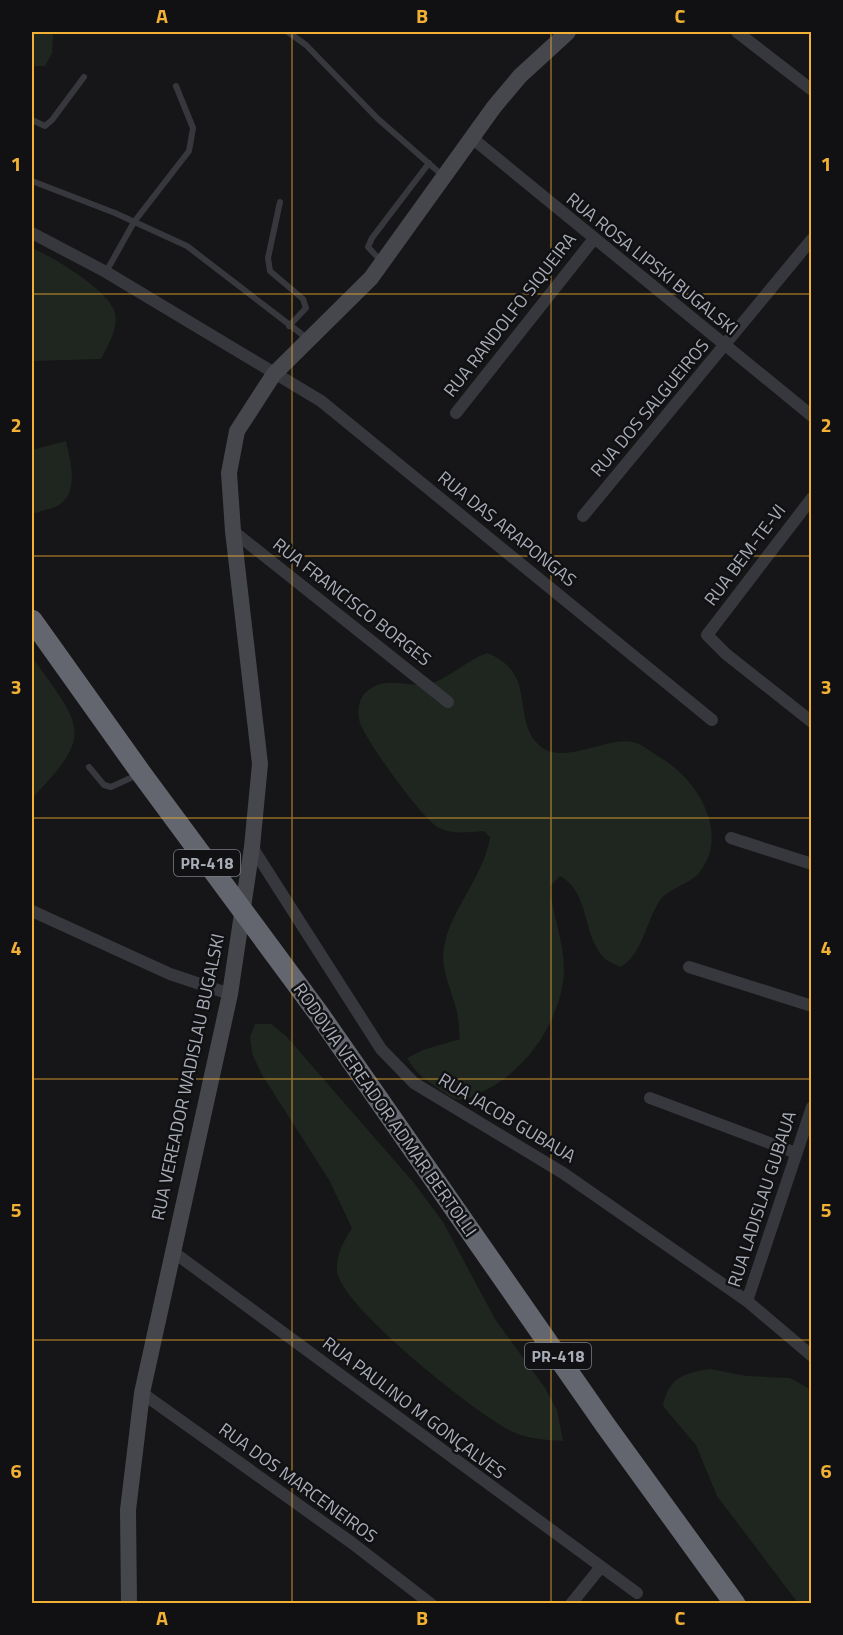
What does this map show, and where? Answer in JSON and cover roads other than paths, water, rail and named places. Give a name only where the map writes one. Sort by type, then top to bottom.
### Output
[{"type":"highway","name":"RODOVIA VEREADOR ADMAR BERTOLLI","points":[[32,620],[141,773],[319,1014],[606,1426],[735,1604]]},
{"type":"main road","name":"RUA VEREADOR WADISLAU BUGALSKI","points":[[129,1604],[128,1510],[142,1393],[230,990],[252,847],[260,764],[233,531],[229,473],[237,431],[274,374],[371,278],[472,138],[520,76],[568,32]]},
{"type":"street","points":[[736,32],[812,90]]},
{"type":"street","name":"RUA ROSA LIPSKI BUGALSKI","points":[[472,138],[593,240],[812,417]]},
{"type":"street","name":"RUA DAS ARAPONGAS","points":[[32,233],[106,272],[321,401],[712,720]]},
{"type":"street","name":"RUA DOS SALGUEIROS","points":[[583,516],[812,239]]},
{"type":"street","name":"RUA RANDOLFO SIQUEIRA","points":[[456,412],[593,240]]},
{"type":"street","name":"RUA BEM-TE-VI","points":[[812,498],[707,635],[726,654],[812,722]]},
{"type":"street","name":"RUA FRANCISCO BORGES","points":[[233,531],[448,702]]},
{"type":"street","points":[[731,838],[812,864]]},
{"type":"street","name":"RUA JACOB GUBAUA","points":[[252,847],[381,1049],[414,1083],[563,1173],[747,1301],[812,1356]]},
{"type":"street","points":[[32,911],[170,974],[230,990]]},
{"type":"street","points":[[689,967],[812,1006]]},
{"type":"street","points":[[650,1098],[796,1153]]},
{"type":"street","name":"RUA LADISLAU GUBAUA","points":[[747,1301],[812,1107]]},
{"type":"street","name":"RUA PAULINO M GONÇALVES","points":[[172,1251],[637,1593]]},
{"type":"street","name":"RUA DOS MARCENEIROS","points":[[142,1393],[352,1543],[431,1604]]},
{"type":"street","points":[[571,1604],[600,1568]]},
{"type":"lane","points":[[288,32],[306,45],[377,118],[445,177]]},
{"type":"lane","points":[[32,120],[45,126],[84,77]]},
{"type":"lane","points":[[106,272],[134,222],[189,151],[193,128],[176,86]]},
{"type":"lane","points":[[382,262],[368,247],[372,238],[429,163]]},
{"type":"lane","points":[[32,181],[187,246],[308,340]]},
{"type":"lane","points":[[280,202],[268,258],[270,271],[303,299],[306,308],[289,326]]},
{"type":"lane","points":[[89,767],[104,785],[111,787],[141,773]]}]
